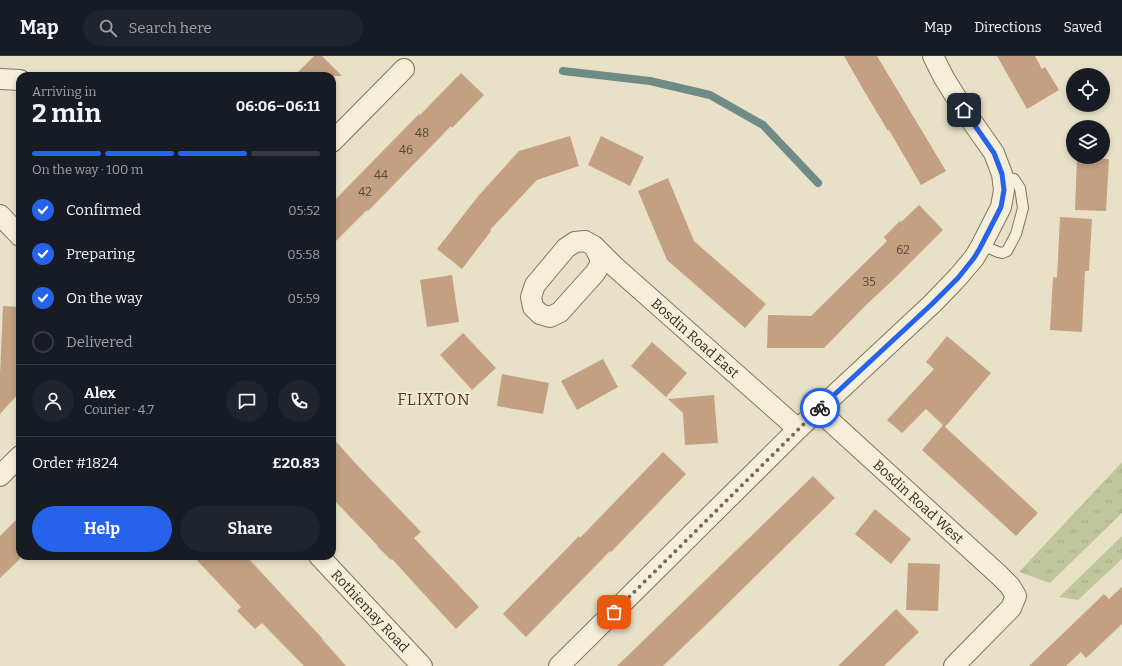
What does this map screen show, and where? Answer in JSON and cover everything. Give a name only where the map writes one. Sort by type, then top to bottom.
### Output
[{"type":"street","points":[[559,666],[798,429],[932,304],[958,278],[982,245],[1001,207],[1004,190],[1003,177],[994,153],[964,110],[944,78],[933,56]]},
{"type":"street","points":[[336,138],[404,69]]},
{"type":"street","points":[[0,79],[16,80]]},
{"type":"street","points":[[0,215],[16,232]]},
{"type":"street","name":"Bosdin Road East","points":[[594,246],[615,267],[798,429]]},
{"type":"street","name":"Bosdin Road West","points":[[818,410],[999,574],[1010,586],[1016,596],[1011,608],[954,666]]},
{"type":"street","points":[[0,476],[16,460]]},
{"type":"street","name":"Rothiemay Road","points":[[323,560],[422,666]]},
{"type":"green space","points":[[1122,462],[1122,513],[1050,583],[1019,572]]},
{"type":"green space","points":[[1122,536],[1122,559],[1078,600],[1059,597]]},
{"type":"building","points":[[314,56],[322,56],[342,76],[336,76],[336,72],[298,72]]},
{"type":"building","points":[[844,56],[877,56],[946,171],[921,185]]},
{"type":"building","points":[[997,56],[1035,56],[1042,69],[1045,67],[1059,90],[1027,109]]},
{"type":"building","points":[[461,73],[484,95],[336,241],[336,199],[419,114],[420,115]]},
{"type":"building","points":[[570,136],[579,166],[537,180],[490,230],[491,231],[462,269],[437,249],[479,195],[519,151]]},
{"type":"building","points":[[601,136],[644,157],[630,186],[588,165]]},
{"type":"building","points":[[1077,164],[1109,164],[1106,211],[1075,210]]},
{"type":"building","points":[[668,178],[694,241],[766,304],[745,328],[667,260],[638,191]]},
{"type":"building","points":[[919,205],[943,230],[824,348],[767,348],[768,315],[811,316],[887,241],[884,237]]},
{"type":"building","points":[[1060,217],[1092,219],[1089,271],[1085,271],[1082,332],[1050,330],[1053,277],[1057,278]]},
{"type":"building","points":[[452,275],[459,322],[427,327],[420,280]]},
{"type":"building","points":[[3,306],[16,307],[16,396],[0,414]]},
{"type":"building","points":[[463,333],[496,368],[472,390],[440,355]]},
{"type":"building","points":[[947,336],[991,373],[945,427],[926,409],[902,433],[887,420],[934,369],[926,362]]},
{"type":"building","points":[[652,342],[687,373],[666,397],[631,366]]},
{"type":"building","points":[[603,359],[618,387],[577,410],[561,381]]},
{"type":"building","points":[[502,374],[549,383],[543,414],[497,406]]},
{"type":"building","points":[[714,395],[718,443],[685,445],[683,413],[668,399]]},
{"type":"building","points":[[943,425],[1038,513],[1016,536],[922,450]]},
{"type":"building","points":[[336,441],[421,532],[414,538],[479,607],[456,629],[392,559],[391,560],[336,502]]},
{"type":"building","points":[[663,452],[686,474],[526,637],[503,614],[579,536],[580,538]]},
{"type":"building","points":[[813,476],[835,498],[713,618],[663,666],[617,666]]},
{"type":"building","points":[[875,509],[911,539],[891,564],[855,534]]},
{"type":"building","points":[[16,520],[16,560],[19,560],[0,578],[0,536]]},
{"type":"building","points":[[197,560],[250,560],[346,666],[304,666],[262,623],[255,629],[237,611],[241,607]]},
{"type":"building","points":[[908,563],[940,564],[938,611],[906,610]]},
{"type":"building","points":[[1122,587],[1122,624],[1086,658],[1081,652],[1066,666],[1029,666],[1104,594],[1109,599]]},
{"type":"building","points":[[896,609],[919,632],[884,666],[838,666]]},
{"type":"waterway","points":[[563,71],[650,81],[710,95],[763,125],[818,183]]},
{"type":"way so far","points":[[614,612],[820,408]]},
{"type":"district","name":"FLIXTON","points":[[434,399]]},
{"type":"route","points":[[820,408],[958,278],[974,258],[1001,207],[1004,190],[1002,174],[994,153],[964,110]]}]
